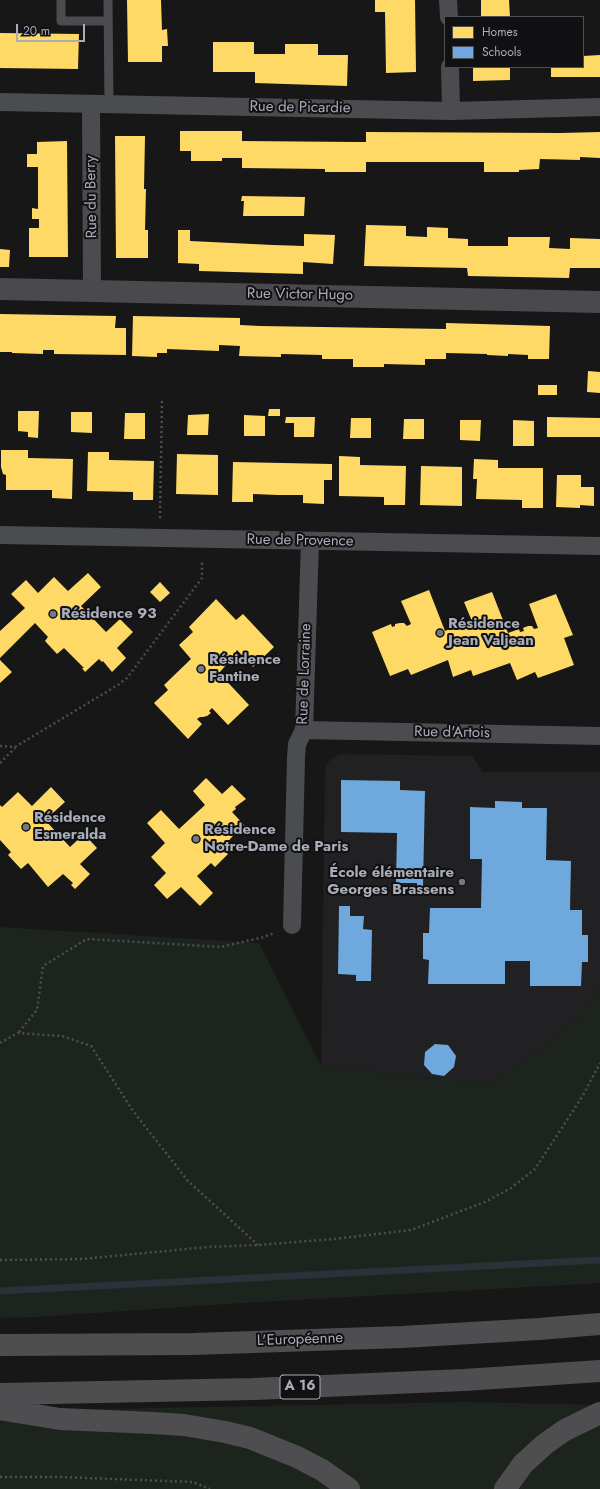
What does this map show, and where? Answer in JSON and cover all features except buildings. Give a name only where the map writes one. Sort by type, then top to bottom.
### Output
[{"type":"highway","points":[[539,1329],[600,1311]]},
{"type":"highway","name":"L'Européenne","points":[[0,1345],[200,1344],[402,1337],[600,1324]]},
{"type":"highway","name":"A 16","points":[[0,1394],[254,1389],[464,1380],[600,1371]]},
{"type":"highway","points":[[0,1410],[60,1419],[153,1423],[198,1427],[226,1432],[250,1438],[297,1457],[322,1470],[349,1489]]},
{"type":"highway","points":[[505,1489],[523,1464],[545,1444],[565,1430],[600,1413]]},
{"type":"street","points":[[448,0],[449,16]]},
{"type":"street","points":[[450,68],[452,111]]},
{"type":"street","name":"Rue de Picardie","points":[[0,102],[452,111],[600,107]]},
{"type":"street","name":"Rue du Berry","points":[[91,104],[92,291]]},
{"type":"street","name":"Rue Victor Hugo","points":[[0,289],[600,302]]},
{"type":"street","name":"Rue de Provence","points":[[0,535],[600,546]]},
{"type":"street","name":"Rue de Lorraine","points":[[292,925],[296,758],[297,744],[304,730],[310,541]]},
{"type":"street","name":"Rue d'Artois","points":[[304,730],[600,736]]},
{"type":"lane","points":[[61,0],[61,21],[108,21]]},
{"type":"lane","points":[[108,0],[109,105]]},
{"type":"path","points":[[160,538],[162,400]]},
{"type":"path","points":[[0,763],[16,747],[127,678],[202,578],[201,539]]},
{"type":"path","points":[[0,746],[16,747]]},
{"type":"path","points":[[0,1043],[18,1033],[37,1010],[43,966],[87,939],[220,947],[264,937],[292,925]]},
{"type":"path","points":[[18,1033],[62,1036],[91,1046],[132,1111],[188,1180],[258,1245]]},
{"type":"path","points":[[0,1260],[82,1259],[208,1247],[334,1239],[411,1230],[485,1202],[517,1184],[535,1169],[582,1097],[600,1063]]},
{"type":"path","points":[[0,1477],[60,1477],[193,1482],[210,1489]]},
{"type":"shaded area","name":"École élémentaire Georges Brassens","points":[[340,754],[472,756],[483,772],[600,772],[600,986],[581,1016],[517,1066],[490,1084],[321,1066],[325,769],[327,763]]},
{"type":"shaded area","points":[[0,927],[259,943],[321,1066],[490,1084],[517,1066],[581,1016],[600,986],[600,1283],[0,1318]]},
{"type":"shaded area","points":[[466,1402],[600,1405],[600,1489],[0,1489],[0,1411]]},
{"type":"waterway","points":[[0,1291],[600,1260]]},
{"type":"place","name":"Résidence 93","points":[[53,614]]},
{"type":"place","name":"Résidence Jean Valjean","points":[[440,633]]},
{"type":"place","name":"Résidence Fantine","points":[[201,669]]},
{"type":"place","name":"Résidence Esmeralda","points":[[26,827]]},
{"type":"place","name":"Résidence Notre-Dame de Paris","points":[[196,839]]},
{"type":"place","name":"École élémentaire Georges Brassens","points":[[462,882]]}]
